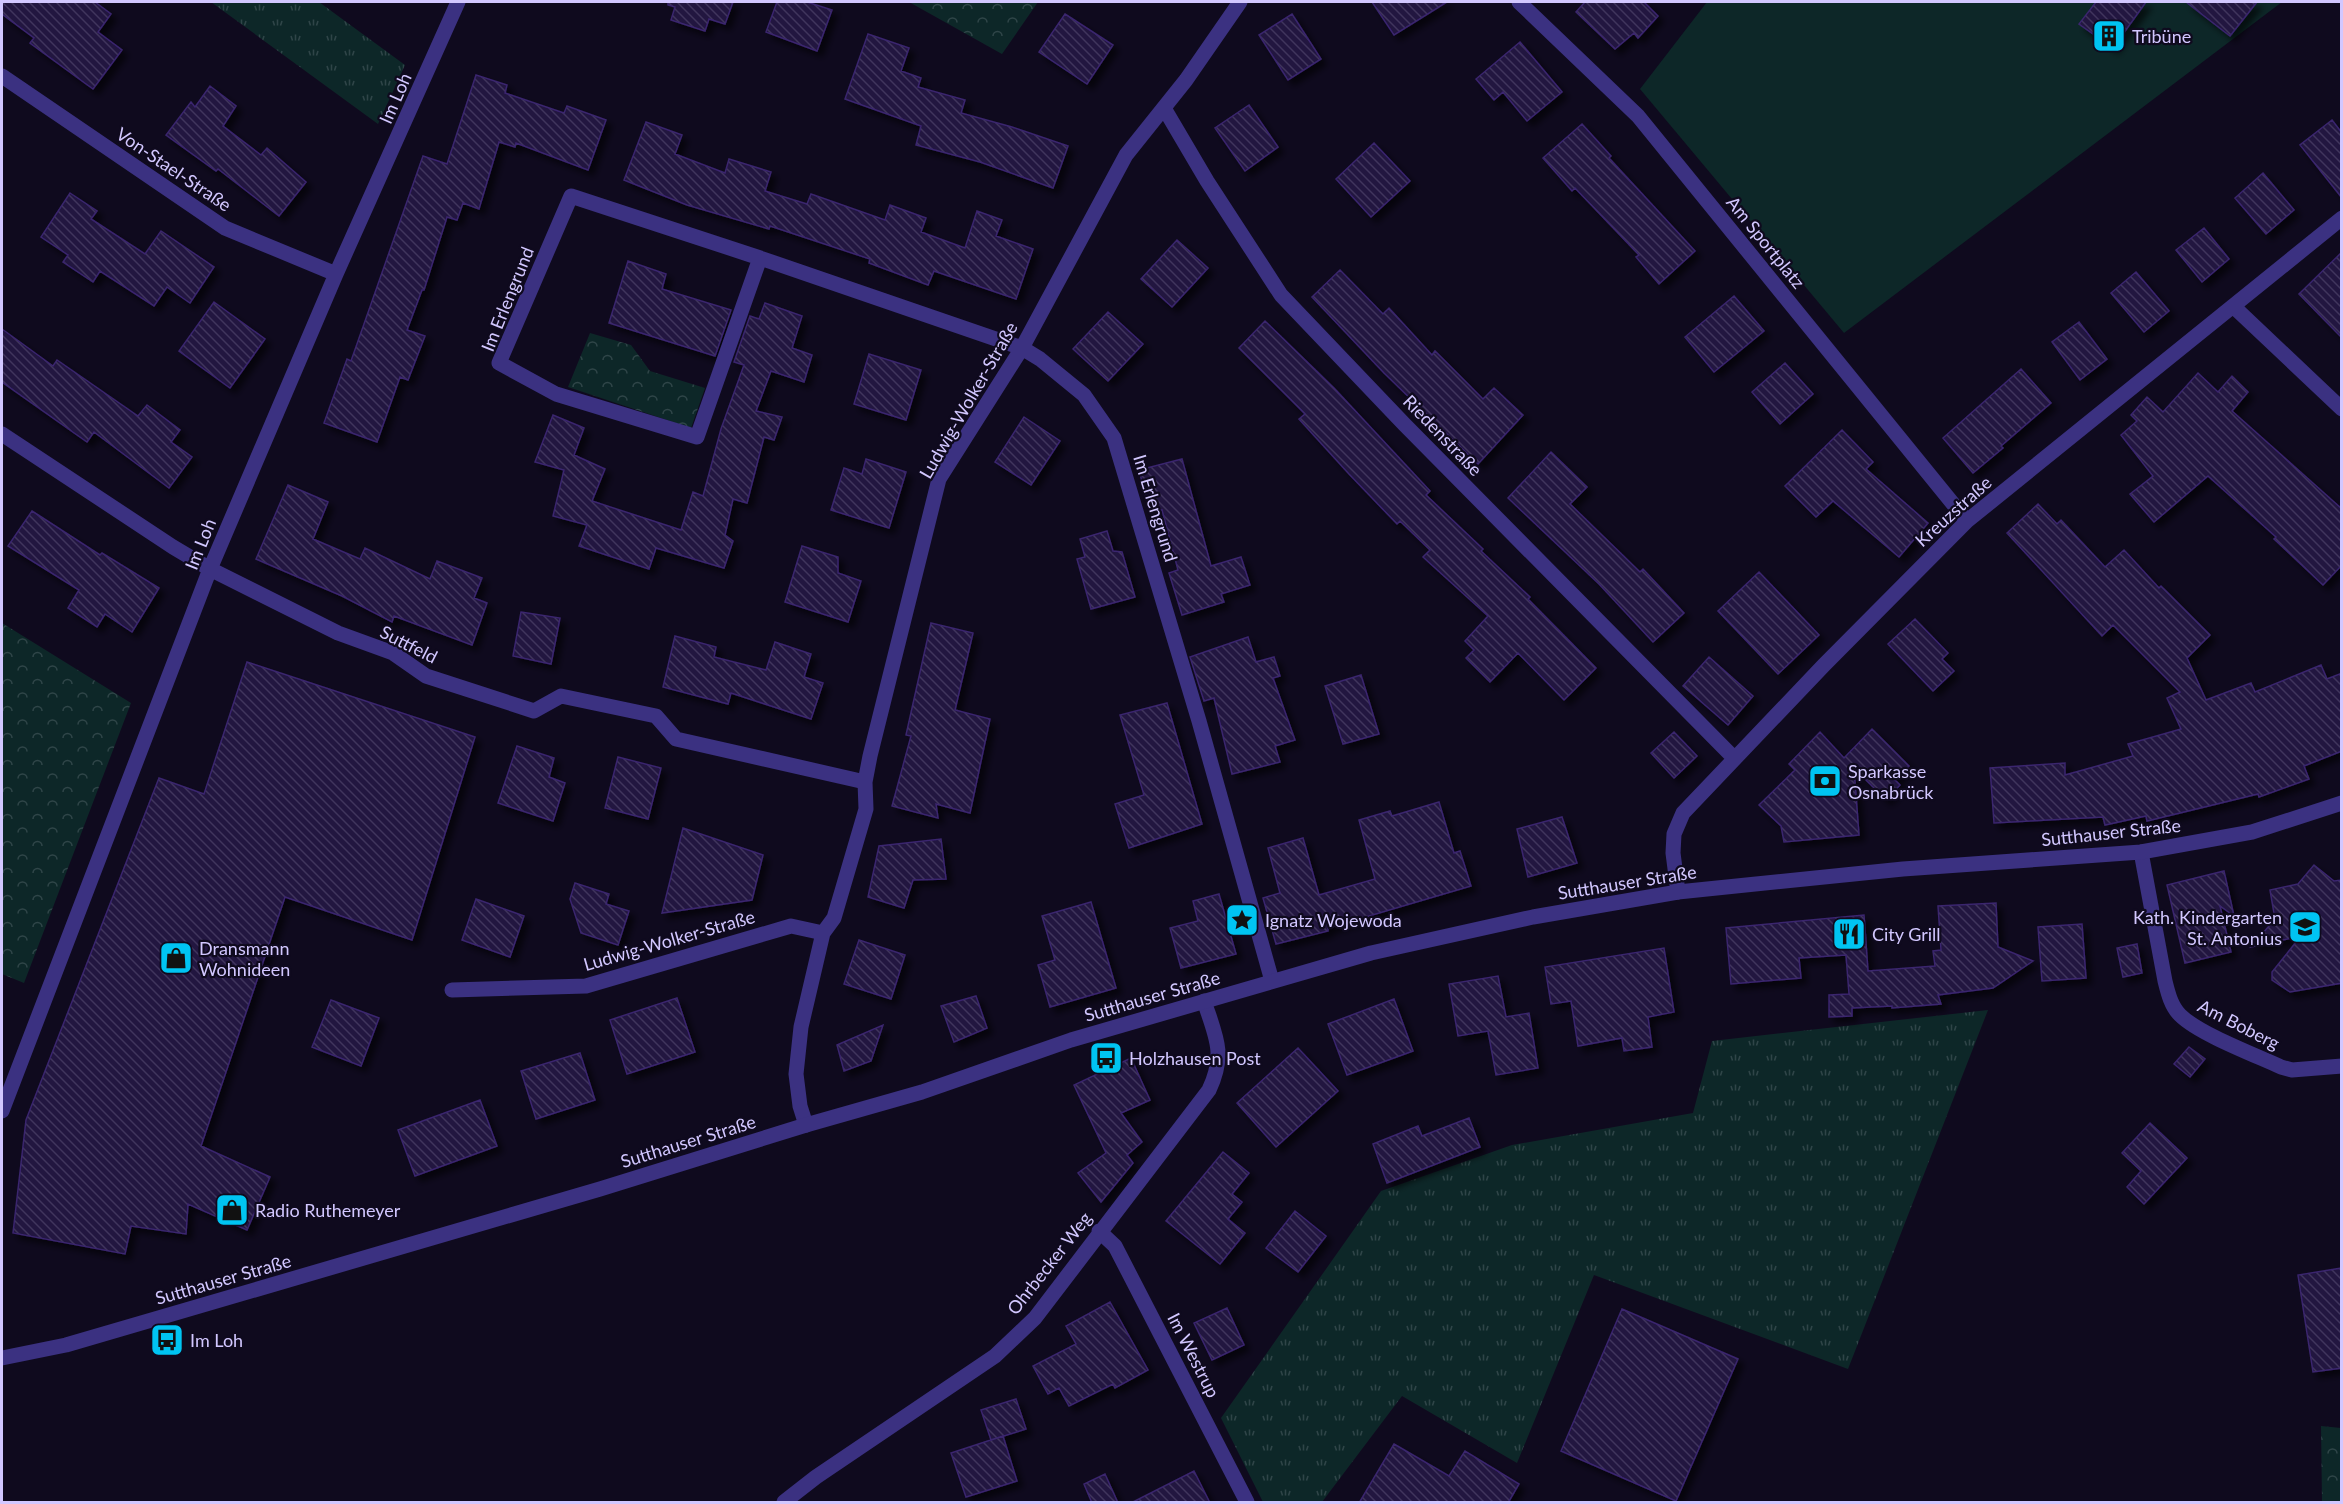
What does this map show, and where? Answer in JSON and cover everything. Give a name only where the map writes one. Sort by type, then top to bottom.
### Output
[{"type":"street","name":"Im Loh","points":[[2,1111],[210,569],[336,274],[458,2]]},
{"type":"street","name":"Ludwig-Wolker-Straße","points":[[806,1125],[800,1106],[796,1074],[801,1027],[823,933],[834,918],[866,808],[865,782],[939,479],[1022,348],[1126,155],[1186,80],[1240,2]]},
{"type":"street","name":"Am Sportplatz","points":[[1519,2],[1638,116],[1967,521]]},
{"type":"street","name":"Von-Stael-Straße","points":[[2,76],[225,228],[336,274]]},
{"type":"street","name":"Riedenstraße","points":[[1164,108],[1207,181],[1281,295],[1404,424],[1734,758]]},
{"type":"street","name":"Im Erlengrund","points":[[760,258],[697,437],[556,394],[499,363],[571,196],[760,258],[1022,348],[1040,359],[1084,395],[1114,438],[1196,710],[1272,981]]},
{"type":"street","name":"Kreuzstraße","points":[[1678,892],[1673,853],[1674,834],[1683,813],[1967,521],[2342,218]]},
{"type":"street","points":[[2233,306],[2342,409]]},
{"type":"street","name":"Suttfeld","points":[[2,434],[210,569],[338,633],[393,653],[426,676],[534,711],[561,696],[656,716],[676,740],[865,782]]},
{"type":"street","name":"Sutthauser Straße","points":[[2,1358],[66,1345],[383,1254],[922,1092],[1071,1040],[1371,953],[1502,923],[1678,892],[1903,869],[2141,852],[2252,832],[2342,803]]},
{"type":"street","name":"Am Boberg","points":[[2141,852],[2165,981],[2170,1000],[2179,1014],[2193,1026],[2281,1067],[2292,1070],[2342,1066]]},
{"type":"street","name":"Ludwig-Wolker-Straße","points":[[452,990],[586,986],[791,926],[823,933]]},
{"type":"street","name":"Ohrbecker Weg","points":[[784,1503],[816,1478],[995,1356],[1035,1318],[1099,1231],[1209,1090],[1217,1073],[1219,1049],[1204,1001]]},
{"type":"street","name":"Im Westrup","points":[[1099,1231],[1115,1246],[1247,1503]]},
{"type":"green space","points":[[211,2],[319,2],[405,65],[378,124]]},
{"type":"green space","points":[[909,2],[1038,2],[1002,54]]},
{"type":"green space","points":[[1707,2],[2282,2],[1844,333],[1640,89]]},
{"type":"green space","points":[[590,333],[631,345],[650,371],[705,388],[691,428],[568,387]]},
{"type":"green space","points":[[2,623],[131,703],[24,983],[2,974]]},
{"type":"green space","points":[[1988,1010],[1848,1369],[1594,1275],[1517,1463],[1402,1396],[1322,1502],[1263,1502],[1221,1418],[1381,1191],[1512,1145],[1693,1113],[1712,1041]]},
{"type":"green space","points":[[2321,1426],[2341,1428],[2341,1502],[2322,1502]]},
{"type":"building","points":[[2,2],[95,2],[111,14],[98,32],[122,50],[93,89],[30,43],[34,38],[2,14]]},
{"type":"building","points":[[668,2],[733,2],[725,24],[709,19],[705,31],[671,20],[675,7],[668,5]]},
{"type":"building","points":[[777,2],[807,2],[832,10],[817,51],[766,32]]},
{"type":"building","points":[[1372,2],[1447,2],[1394,35]]},
{"type":"building","points":[[1585,2],[1644,2],[1658,16],[1638,38],[1634,33],[1615,49],[1576,12]]},
{"type":"building","name":"Tribüne","points":[[2096,2],[2146,2],[2113,48],[2079,24]]},
{"type":"building","points":[[2186,2],[2257,2],[2230,36]]},
{"type":"building","points":[[1065,14],[1113,45],[1087,84],[1039,52]]},
{"type":"building","points":[[1292,14],[1321,59],[1288,80],[1259,35]]},
{"type":"building","points":[[868,34],[909,48],[901,71],[921,78],[918,87],[965,100],[961,113],[1068,146],[1053,188],[980,162],[916,145],[921,126],[845,99]]},
{"type":"building","points":[[1520,42],[1562,92],[1527,121],[1503,92],[1494,100],[1476,79]]},
{"type":"building","points":[[476,75],[507,85],[505,93],[564,113],[567,106],[606,120],[588,170],[516,143],[515,147],[499,142],[479,209],[463,203],[457,220],[447,217],[424,290],[422,290],[407,330],[425,336],[408,380],[400,377],[377,442],[324,423],[347,359],[351,361],[423,156],[447,164]]},
{"type":"building","points":[[210,86],[236,106],[223,126],[261,155],[267,148],[306,182],[279,216],[218,169],[216,171],[166,135],[191,102],[195,107]]},
{"type":"building","points":[[1249,105],[1278,147],[1245,171],[1215,128]]},
{"type":"building","points":[[2332,120],[2342,133],[2342,198],[2300,145]]},
{"type":"building","points":[[646,122],[682,135],[675,154],[725,173],[729,159],[771,172],[765,191],[807,204],[811,194],[885,220],[890,205],[926,218],[921,232],[965,248],[977,211],[1002,220],[996,236],[1033,249],[1016,299],[934,271],[928,285],[869,263],[870,259],[770,226],[769,229],[687,205],[624,180]]},
{"type":"building","points":[[1582,124],[1611,156],[1609,158],[1695,251],[1659,284],[1636,257],[1639,255],[1575,188],[1572,191],[1543,158]]},
{"type":"building","points":[[1374,143],[1410,181],[1371,217],[1336,179]]},
{"type":"building","points":[[2263,173],[2294,210],[2266,234],[2235,198]]},
{"type":"building","points":[[70,193],[97,211],[91,219],[145,254],[161,231],[214,267],[190,303],[167,287],[154,306],[100,271],[93,282],[63,262],[68,255],[41,237]]},
{"type":"building","points":[[2204,228],[2229,259],[2202,282],[2176,250]]},
{"type":"building","points":[[1177,240],[1208,268],[1172,307],[1141,279]]},
{"type":"building","points":[[2342,252],[2342,338],[2299,294]]},
{"type":"building","points":[[628,261],[666,274],[662,289],[731,310],[715,356],[609,323]]},
{"type":"building","points":[[1340,270],[1383,314],[1389,308],[1432,355],[1435,351],[1483,399],[1494,388],[1523,415],[1478,464],[1384,373],[1312,297]]},
{"type":"building","points":[[2136,272],[2169,311],[2144,332],[2111,293]]},
{"type":"building","points":[[1734,296],[1764,331],[1714,372],[1685,337]]},
{"type":"building","points":[[214,302],[265,339],[230,388],[179,351]]},
{"type":"building","points":[[765,303],[802,316],[792,348],[812,355],[804,382],[771,371],[756,411],[782,417],[774,440],[764,437],[747,503],[733,499],[725,535],[733,541],[724,568],[656,548],[649,569],[579,546],[587,525],[553,516],[564,470],[535,462],[553,415],[584,428],[574,455],[605,469],[592,501],[681,530],[693,492],[703,496],[721,429],[744,365],[734,362],[750,316],[759,319]]},
{"type":"building","points":[[1108,312],[1143,344],[1108,381],[1073,349]]},
{"type":"building","points":[[1265,321],[1334,388],[1430,491],[1426,495],[1483,549],[1481,551],[1530,597],[1528,599],[1596,668],[1564,700],[1518,653],[1490,682],[1466,658],[1474,650],[1465,641],[1488,616],[1423,557],[1430,550],[1400,521],[1397,524],[1349,474],[1299,419],[1305,414],[1239,348]]},
{"type":"building","points":[[2079,322],[2107,359],[2080,380],[2052,342]]},
{"type":"building","points":[[2,329],[53,366],[57,360],[138,416],[147,405],[180,430],[171,442],[192,457],[169,488],[94,432],[87,442],[2,382]]},
{"type":"building","points":[[869,354],[921,370],[906,420],[854,404]]},
{"type":"building","points":[[1785,363],[1813,394],[1780,424],[1752,392]]},
{"type":"building","points":[[2021,369],[2051,403],[1973,473],[1943,438]]},
{"type":"building","points":[[2198,373],[2218,392],[2232,376],[2248,392],[2232,411],[2342,509],[2342,565],[2323,585],[2274,539],[2276,537],[2208,476],[2154,522],[2130,494],[2153,476],[2121,435],[2137,421],[2131,415],[2147,397],[2163,412]]},
{"type":"building","points":[[1024,417],[1060,441],[1031,485],[995,462]]},
{"type":"building","points":[[1842,430],[1873,462],[1866,469],[1928,523],[1899,557],[1833,501],[1816,517],[1785,486]]},
{"type":"building","points":[[1551,452],[1587,487],[1570,504],[1640,572],[1643,569],[1684,613],[1653,642],[1599,584],[1508,498]]},
{"type":"building","points":[[866,459],[906,472],[889,528],[831,510],[844,468],[862,474]]},
{"type":"building","points":[[1182,459],[1211,566],[1241,557],[1250,585],[1221,594],[1224,602],[1182,615],[1169,573],[1178,570],[1162,510],[1150,513],[1139,470]]},
{"type":"building","points":[[288,485],[328,502],[313,539],[360,559],[365,548],[430,579],[437,561],[482,578],[474,598],[487,603],[472,645],[394,616],[392,622],[342,596],[256,559]]},
{"type":"building","points":[[2038,504],[2057,524],[2061,520],[2105,567],[2124,550],[2159,588],[2161,586],[2210,635],[2187,658],[2206,700],[2251,683],[2255,692],[2321,665],[2327,679],[2342,673],[2342,751],[2304,766],[2309,779],[2259,797],[2258,794],[2147,821],[2146,816],[2105,825],[2103,817],[1994,823],[1990,768],[2065,763],[2065,775],[2133,756],[2128,744],[2181,729],[2167,698],[2180,692],[2113,625],[2102,636],[2007,533]]},
{"type":"building","points":[[32,511],[100,555],[102,553],[159,588],[132,632],[105,614],[97,627],[68,608],[79,590],[8,546]]},
{"type":"building","points":[[1107,531],[1113,551],[1122,552],[1135,597],[1091,609],[1077,559],[1085,557],[1080,539]]},
{"type":"building","points":[[802,546],[838,557],[838,573],[861,581],[848,622],[785,602]]},
{"type":"building","points":[[1759,572],[1819,635],[1778,674],[1718,611]]},
{"type":"building","points":[[521,612],[560,618],[551,664],[513,656]]},
{"type":"building","points":[[1915,619],[1948,653],[1942,659],[1954,671],[1933,691],[1888,644]]},
{"type":"building","points":[[931,623],[973,633],[955,710],[990,719],[970,813],[936,804],[938,818],[892,806],[911,736],[906,735]]},
{"type":"building","points":[[675,636],[716,647],[714,657],[766,670],[775,642],[811,654],[804,677],[823,683],[811,719],[731,693],[728,704],[663,687]]},
{"type":"building","points":[[1248,637],[1256,662],[1274,657],[1280,676],[1273,678],[1295,740],[1275,746],[1280,762],[1232,774],[1214,698],[1204,701],[1190,657]]},
{"type":"building","points":[[1709,657],[1753,696],[1728,725],[1683,686]]},
{"type":"building","name":"Dransmann Wohnideen","points":[[247,662],[475,737],[412,940],[285,897],[201,1146],[270,1177],[247,1230],[188,1204],[186,1234],[131,1226],[125,1254],[13,1233],[26,1120],[159,778],[204,794]]},
{"type":"building","points":[[1361,675],[1379,734],[1343,744],[1325,686]]},
{"type":"building","points":[[1167,703],[1202,824],[1129,848],[1115,804],[1144,795],[1120,715]]},
{"type":"building","name":"Sparkasse Osnabrück","points":[[1872,729],[1909,766],[1895,780],[1900,785],[1886,800],[1854,768],[1859,835],[1784,842],[1781,826],[1759,805],[1795,770],[1789,764],[1820,732],[1844,758]]},
{"type":"building","points":[[1674,732],[1697,756],[1674,778],[1651,753]]},
{"type":"building","points":[[517,746],[554,758],[549,777],[565,783],[553,821],[498,803]]},
{"type":"building","points":[[618,757],[661,768],[648,819],[605,808]]},
{"type":"building","points":[[1439,802],[1454,853],[1460,851],[1471,886],[1328,928],[1328,931],[1276,944],[1263,898],[1280,893],[1268,848],[1303,838],[1319,895],[1375,879],[1359,820],[1390,811],[1392,816]]},
{"type":"building","points":[[1562,817],[1577,863],[1528,877],[1517,829]]},
{"type":"building","points":[[683,828],[763,855],[752,900],[662,913]]},
{"type":"building","points":[[941,839],[946,879],[913,880],[904,908],[868,897],[879,846]]},
{"type":"building","name":"Kath. Kindergarten St. Antonius","points":[[2314,865],[2334,881],[2342,880],[2342,983],[2290,992],[2272,980],[2272,972],[2301,936],[2251,947],[2275,919],[2270,890],[2298,884]]},
{"type":"building","points":[[2224,871],[2234,916],[2220,906],[2231,952],[2185,963],[2167,885]]},
{"type":"building","points":[[575,883],[609,894],[606,904],[629,911],[618,945],[581,933],[570,899]]},
{"type":"building","points":[[1219,894],[1236,954],[1181,968],[1170,928],[1198,921],[1193,901]]},
{"type":"building","points":[[476,899],[524,916],[510,957],[462,940]]},
{"type":"building","points":[[1091,902],[1116,988],[1050,1007],[1038,965],[1055,960],[1042,916]]},
{"type":"building","points":[[1996,903],[1998,947],[2033,961],[1993,988],[1938,995],[1941,1004],[1852,1008],[1852,1016],[1829,1017],[1829,995],[1849,994],[1846,955],[1799,958],[1801,978],[1731,984],[1726,928],[1864,915],[1868,971],[1935,966],[1933,951],[1941,950],[1938,906]]},
{"type":"building","points":[[2082,924],[2086,978],[2042,981],[2038,927]]},
{"type":"building","points":[[859,940],[905,955],[891,999],[844,984]]},
{"type":"building","points":[[2137,944],[2142,973],[2123,977],[2117,948]]},
{"type":"building","points":[[1664,948],[1674,1012],[1648,1017],[1652,1047],[1624,1051],[1622,1038],[1578,1046],[1571,1001],[1551,1004],[1545,967]]},
{"type":"building","points":[[1498,976],[1506,1017],[1529,1013],[1538,1068],[1496,1075],[1488,1031],[1458,1036],[1449,984]]},
{"type":"building","points":[[976,996],[987,1028],[954,1042],[941,1006]]},
{"type":"building","points":[[677,998],[695,1052],[627,1074],[610,1020]]},
{"type":"building","points":[[1394,999],[1413,1051],[1347,1075],[1328,1024]]},
{"type":"building","points":[[331,1000],[379,1018],[361,1066],[312,1047]]},
{"type":"building","points":[[883,1025],[871,1061],[844,1071],[837,1045]]},
{"type":"building","points":[[2189,1047],[2205,1059],[2190,1077],[2174,1064]]},
{"type":"building","points":[[1298,1048],[1338,1091],[1276,1147],[1237,1103]]},
{"type":"building","points":[[580,1053],[595,1100],[536,1119],[521,1071]]},
{"type":"building","points":[[1131,1058],[1150,1100],[1121,1113],[1142,1142],[1127,1155],[1133,1163],[1101,1202],[1078,1173],[1106,1153],[1074,1085]]},
{"type":"building","points":[[480,1100],[497,1146],[415,1176],[398,1130]]},
{"type":"building","points":[[1469,1118],[1480,1147],[1387,1183],[1373,1144],[1418,1126],[1422,1136]]},
{"type":"building","points":[[2150,1123],[2187,1158],[2144,1204],[2127,1187],[2141,1171],[2122,1153]]},
{"type":"building","points":[[1223,1152],[1249,1173],[1232,1194],[1242,1202],[1228,1219],[1245,1233],[1220,1264],[1166,1221]]},
{"type":"building","points":[[1295,1211],[1326,1236],[1298,1272],[1266,1248]]},
{"type":"building","points":[[2342,1268],[2342,1368],[2313,1372],[2298,1275]]},
{"type":"building","points":[[1110,1302],[1148,1370],[1115,1388],[1113,1384],[1069,1406],[1059,1388],[1048,1394],[1033,1366],[1076,1344],[1066,1326]]},
{"type":"building","points":[[1227,1308],[1244,1345],[1212,1360],[1194,1323]]},
{"type":"building","points":[[1622,1309],[1738,1359],[1676,1501],[1561,1451]]},
{"type":"building","points":[[1016,1399],[1026,1429],[991,1440],[981,1410]]},
{"type":"building","points":[[1003,1436],[1017,1481],[966,1497],[951,1453]]},
{"type":"building","points":[[1394,1444],[1449,1476],[1465,1451],[1519,1484],[1508,1503],[1359,1503]]},
{"type":"building","points":[[1194,1471],[1210,1503],[1131,1503]]},
{"type":"building","points":[[1105,1474],[1118,1503],[1092,1503],[1084,1484]]},
{"type":"place","name":"Tribüne","points":[[2109,36]]},
{"type":"place","name":"Sparkasse Osnabrück","points":[[1825,781]]},
{"type":"place","name":"Ignatz Wojewoda","points":[[1242,920]]},
{"type":"place","name":"Kath. Kindergarten St. Antonius","points":[[2305,927]]},
{"type":"place","name":"City Grill","points":[[1849,934]]},
{"type":"place","name":"Dransmann Wohnideen","points":[[176,958]]},
{"type":"place","name":"Holzhausen Post","points":[[1106,1058]]},
{"type":"place","name":"Radio Ruthemeyer","points":[[232,1210]]},
{"type":"place","name":"Im Loh","points":[[167,1340]]}]
